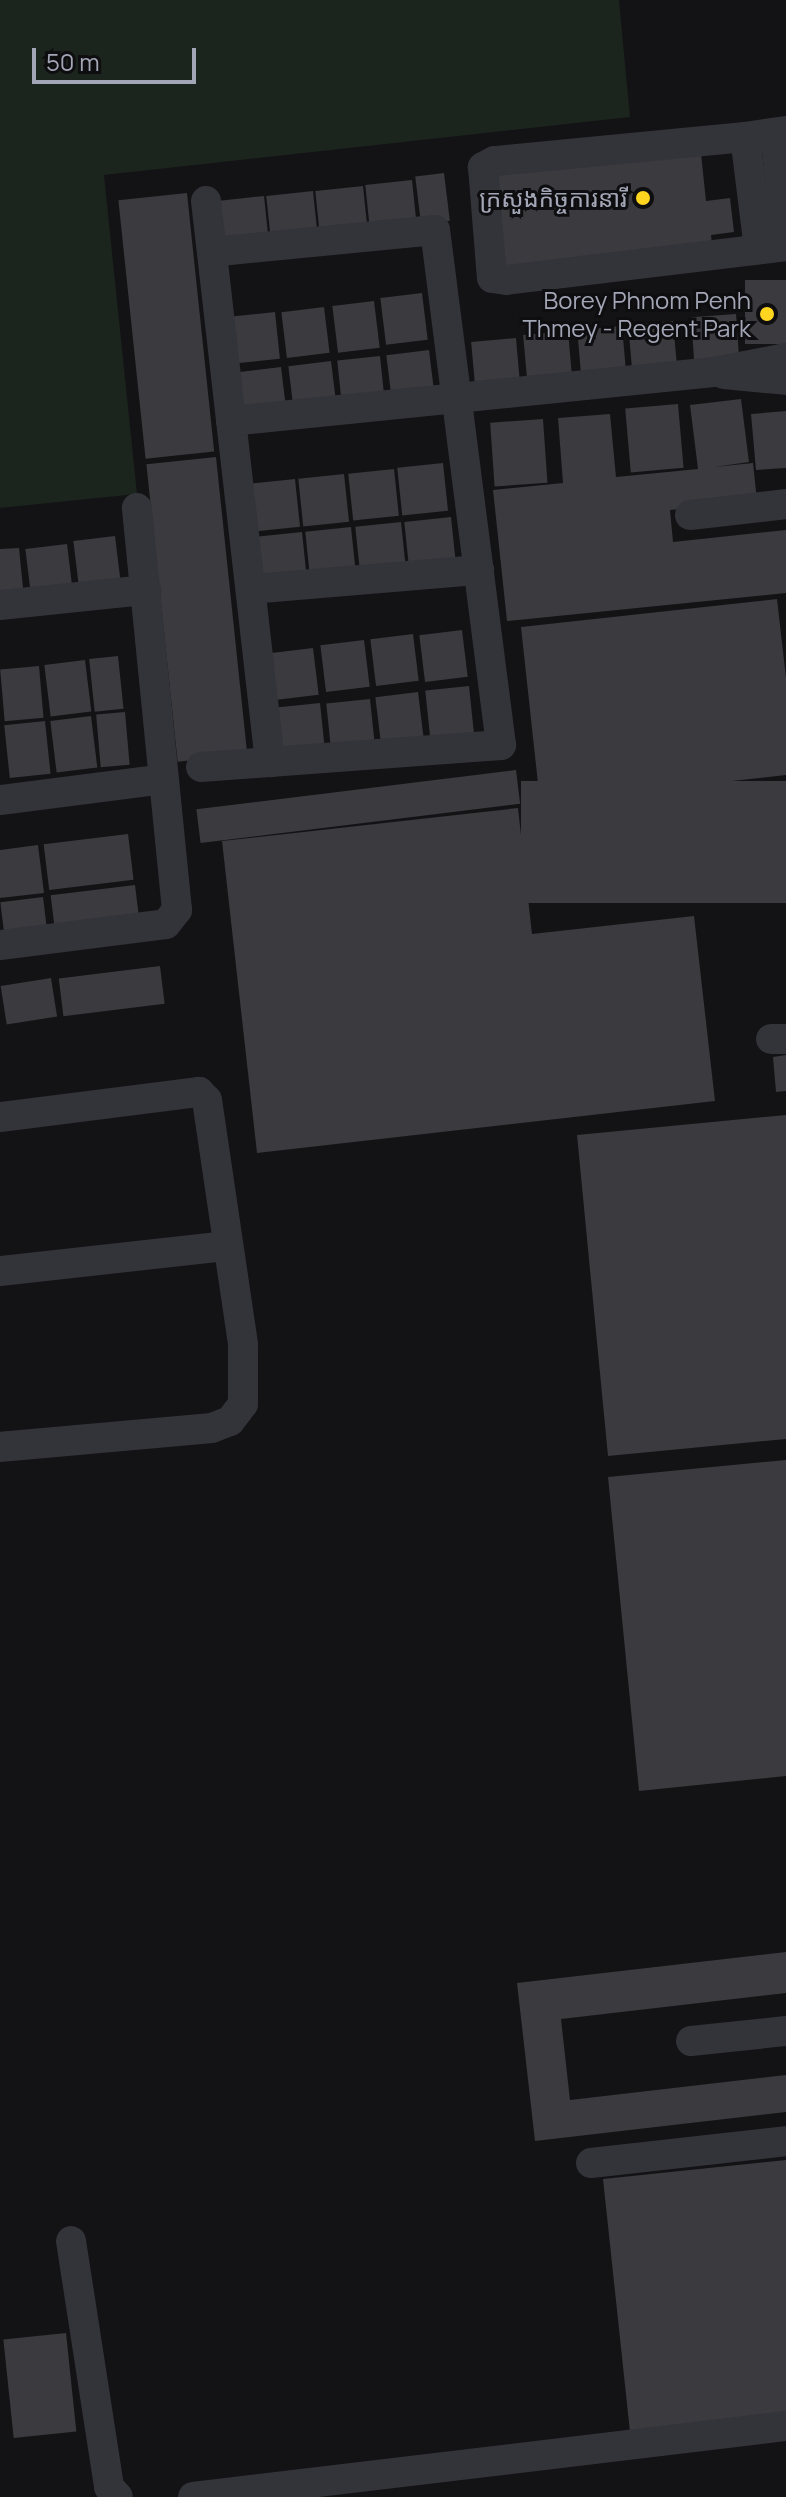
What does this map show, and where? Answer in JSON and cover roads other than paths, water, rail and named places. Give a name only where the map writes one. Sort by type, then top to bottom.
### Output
[{"type":"street","points":[[745,137],[772,247],[506,280],[492,278],[480,179],[483,167],[494,161],[780,132],[786,232]]},
{"type":"street","points":[[206,201],[270,762]]},
{"type":"street","points":[[201,767],[501,745],[435,230],[212,252]]},
{"type":"street","points":[[231,421],[714,372],[786,358]]},
{"type":"street","points":[[714,372],[767,382],[786,380]]},
{"type":"street","points":[[690,515],[786,504]]},
{"type":"street","points":[[0,945],[166,924],[173,919],[177,910],[137,508]]},
{"type":"street","points":[[251,589],[479,570]]},
{"type":"street","points":[[0,605],[146,590]]},
{"type":"street","points":[[0,800],[164,779]]},
{"type":"street","points":[[0,1117],[199,1092],[207,1100],[243,1345],[243,1404],[230,1421],[199,1430],[0,1447]]},
{"type":"street","points":[[0,1271],[228,1246]]},
{"type":"street","points":[[691,2041],[786,2031]]},
{"type":"street","points":[[591,2163],[786,2141]]},
{"type":"street","points":[[71,2241],[109,2487],[118,2497]]},
{"type":"street","points":[[193,2497],[786,2426]]},
{"type":"place","name":"ក្រសួងកិច្ចការនារី","points":[[643,198]]},
{"type":"place","name":"Borey Phnom Penh Thmey - Regent Park","points":[[767,314]]}]
